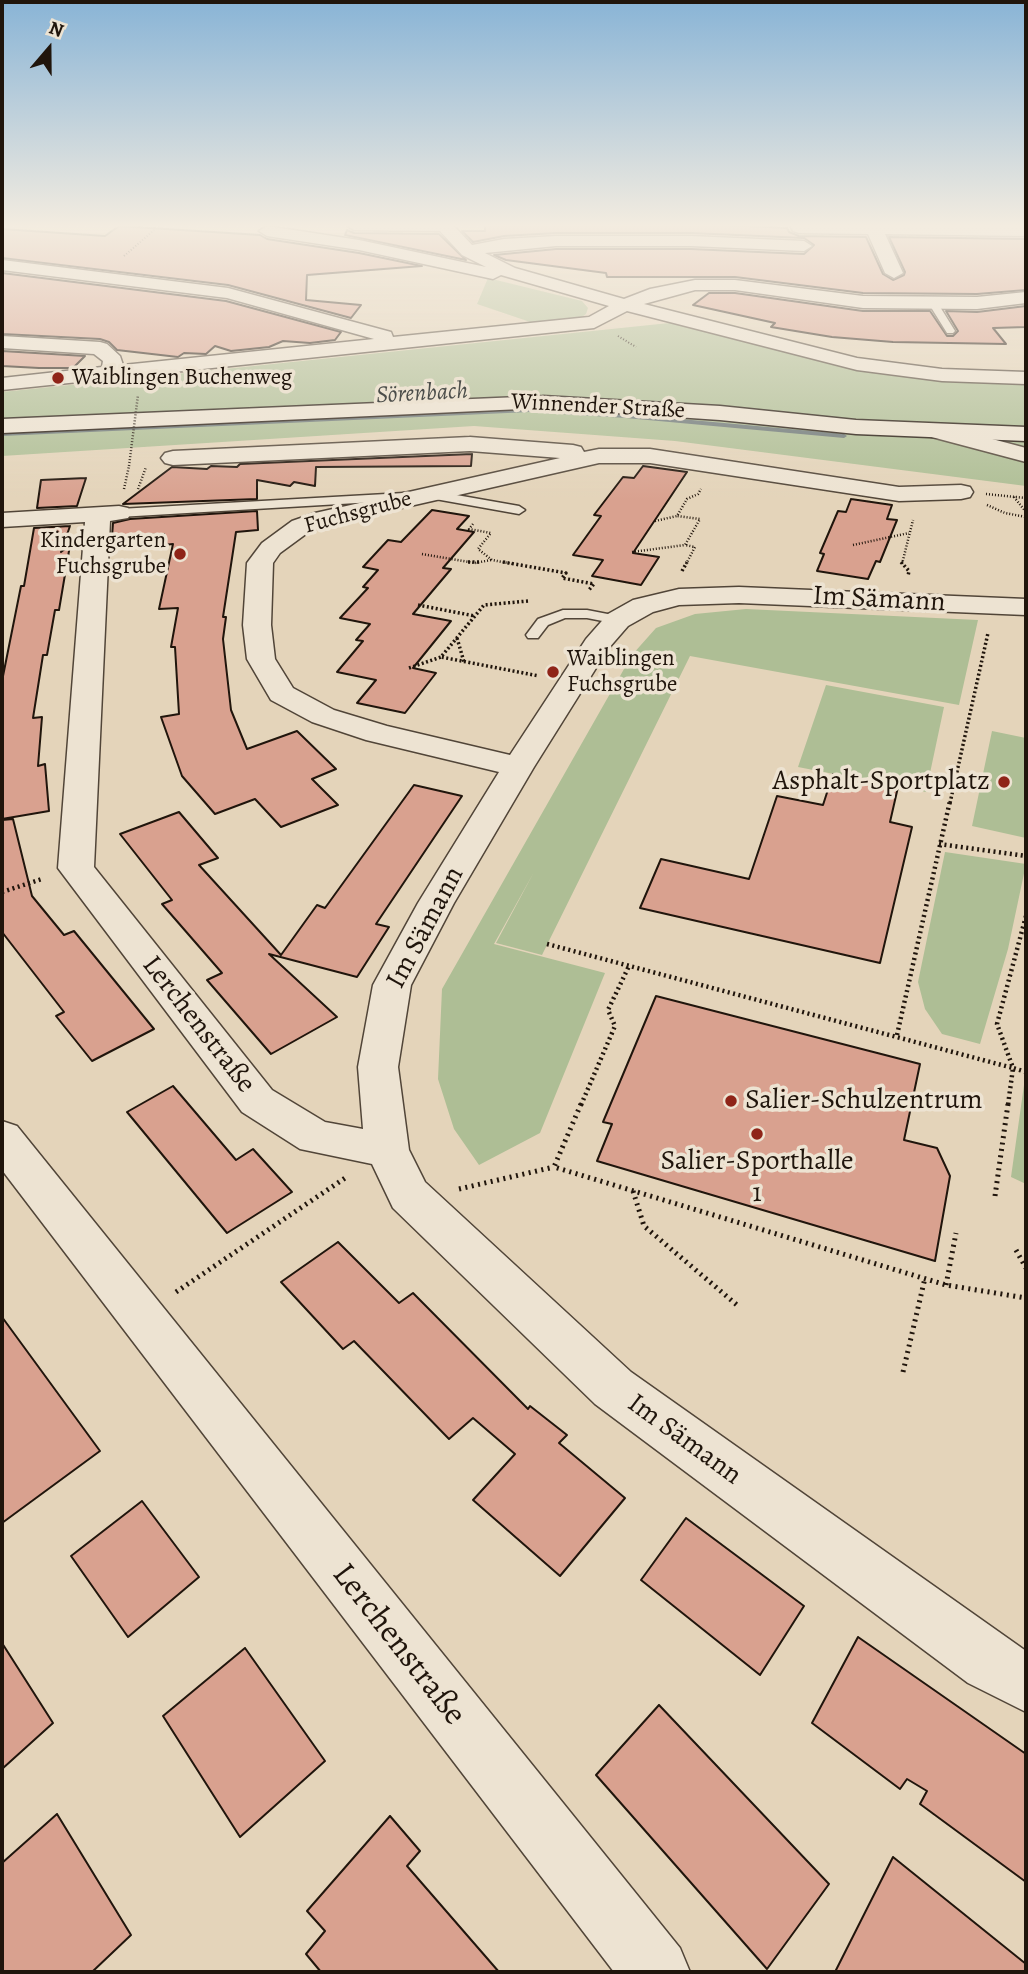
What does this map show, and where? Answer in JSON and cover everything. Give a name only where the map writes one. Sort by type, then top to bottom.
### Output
[{"type":"street","points":[[319,317],[375,332],[397,342]]},
{"type":"street","points":[[2,384],[594,322],[603,317]]},
{"type":"street","points":[[674,317],[871,366],[942,375],[1026,378]]},
{"type":"street","points":[[2,342],[100,348],[113,360],[112,372]]},
{"type":"street","name":"Winnender Straße","points":[[2,426],[543,402],[936,431],[1025,441]]},
{"type":"street","name":"Fuchsgrube","points":[[173,458],[470,444],[547,447],[599,456],[650,456],[899,494],[961,492]]},
{"type":"street","name":"Fuchsgrube","points":[[518,767],[377,733],[323,716],[282,694],[261,659],[257,625],[260,563],[271,548],[301,526],[324,518],[599,456]]},
{"type":"street","points":[[2,520],[115,514],[76,868]]},
{"type":"street","name":"Im Sämann","points":[[1026,607],[752,595],[679,597],[643,606],[601,609],[596,645],[436,903],[392,985],[377,1067],[387,1150],[410,1195],[613,1388],[989,1662],[1026,1684]]},
{"type":"street","name":"Lerchenstraße","points":[[76,868],[257,1101],[316,1137],[387,1150]]},
{"type":"street","name":"Lerchenstraße","points":[[2,1138],[656,1972]]},
{"type":"lane","points":[[942,317],[950,331]]},
{"type":"lane","points":[[115,514],[425,495],[524,506],[455,488]]},
{"type":"lane","points":[[533,635],[543,622],[563,614],[587,614],[601,609]]},
{"type":"path","points":[[130,466],[138,395]]},
{"type":"path","points":[[115,514],[148,464]]},
{"type":"path","points":[[677,516],[687,499],[698,494],[705,483],[700,477],[709,465]]},
{"type":"path","points":[[961,492],[1026,498]]},
{"type":"path","points":[[902,601],[909,570],[901,563],[914,516],[909,510],[915,494]]},
{"type":"path","points":[[1013,497],[1026,514]]},
{"type":"path","points":[[1005,513],[1026,514]]},
{"type":"path","points":[[655,521],[677,516],[700,519],[685,545]]},
{"type":"path","points":[[476,521],[469,529],[491,533],[478,549],[492,560]]},
{"type":"path","points":[[853,545],[909,533]]},
{"type":"path","points":[[632,552],[685,545],[695,547],[682,570],[679,597]]},
{"type":"path","points":[[422,554],[475,563],[492,560],[566,573],[562,578],[594,583],[601,609]]},
{"type":"path","points":[[418,605],[475,615]]},
{"type":"path","points":[[897,1035],[990,628]]},
{"type":"path","points":[[457,638],[464,662]]},
{"type":"path","points":[[409,668],[441,657]]},
{"type":"path","points":[[939,844],[1026,856]]},
{"type":"path","points":[[2,892],[76,868]]},
{"type":"path","points":[[995,1196],[1013,1068],[997,1024],[1026,916]]},
{"type":"path","points":[[547,944],[897,1035],[1026,1072]]},
{"type":"path","points":[[554,1167],[615,1026],[608,1010],[629,966]]},
{"type":"path","points":[[141,1316],[387,1150]]},
{"type":"path","points":[[462,1188],[554,1167],[946,1285],[1026,1298]]},
{"type":"path","points":[[633,1191],[644,1226],[737,1305]]},
{"type":"path","points":[[946,1285],[956,1233]]},
{"type":"path","points":[[1016,1250],[1026,1268]]},
{"type":"path","points":[[903,1373],[925,1278]]},
{"type":"green space","points":[[516,317],[582,317],[578,320],[539,325]]},
{"type":"green space","points":[[679,322],[854,367],[1026,382],[1026,486],[675,441],[474,426],[2,456],[2,392]]},
{"type":"green space","points":[[746,609],[978,620],[959,705],[690,656],[542,955],[496,943],[534,872],[494,944],[605,973],[540,1133],[479,1165],[454,1129],[438,1079],[442,989],[632,655],[656,628],[695,614]]},
{"type":"green space","points":[[826,685],[944,707],[926,792],[798,767]]},
{"type":"green space","name":"Asphalt-Sportplatz","points":[[992,731],[1026,738],[1026,838],[972,826]]},
{"type":"green space","points":[[945,852],[1026,864],[1008,949],[980,1044],[942,1034],[925,1009],[918,982]]},
{"type":"green space","points":[[1024,1085],[1026,1086],[1026,1184],[1011,1177]]},
{"type":"building","points":[[2,317],[286,317],[341,332],[335,340],[310,343],[283,341],[269,347],[231,351],[215,346],[206,354],[184,353],[178,357],[117,350],[109,342],[100,339],[2,334]]},
{"type":"building","points":[[748,317],[934,317],[947,336],[953,336],[958,331],[950,317],[1026,317],[1026,327],[993,328],[1006,344],[893,342],[832,337],[771,327],[775,323]]},
{"type":"building","points":[[2,351],[85,356],[73,368],[2,366]]},
{"type":"building","points":[[472,454],[471,466],[316,467],[315,486],[294,482],[290,486],[257,480],[257,499],[123,504],[172,467],[207,469],[211,466],[237,467],[240,464]]},
{"type":"building","points":[[643,466],[687,472],[633,553],[659,557],[641,585],[592,576],[603,560],[573,555],[601,516],[594,515],[623,477],[634,478]]},
{"type":"building","points":[[86,478],[77,506],[37,508],[41,480]]},
{"type":"building","points":[[851,499],[892,505],[887,519],[897,520],[880,562],[876,561],[868,579],[817,571],[824,554],[820,553],[838,511],[846,512]]},
{"type":"building","points":[[432,510],[469,516],[457,529],[474,532],[443,568],[451,569],[413,614],[451,621],[413,668],[436,673],[405,713],[357,703],[376,680],[337,672],[363,641],[356,640],[370,624],[340,618],[368,588],[363,587],[378,570],[363,567],[388,540],[401,542]]},
{"type":"building","points":[[257,511],[258,530],[236,532],[223,617],[226,617],[223,639],[231,710],[247,749],[297,731],[336,769],[312,779],[338,805],[281,827],[255,799],[215,814],[182,776],[161,717],[179,714],[175,647],[171,647],[178,608],[159,609],[173,544],[163,545],[164,534],[112,537],[113,523],[130,519]]},
{"type":"building","points":[[70,526],[61,552],[70,545],[59,610],[55,610],[47,655],[43,655],[33,718],[42,717],[38,766],[45,764],[49,811],[2,819],[2,681],[34,528]]},
{"type":"building","points":[[833,774],[898,787],[890,822],[912,827],[880,963],[640,908],[661,859],[749,879],[777,796],[823,805]]},
{"type":"building","points":[[414,785],[462,796],[376,924],[389,927],[357,977],[269,954],[337,1017],[271,1054],[207,980],[222,973],[162,904],[172,900],[120,834],[179,812],[218,858],[199,865],[281,955],[317,905],[325,908]]},
{"type":"building","points":[[13,819],[32,896],[64,935],[74,931],[154,1029],[92,1061],[56,1016],[64,1012],[2,932],[2,820]]},
{"type":"building","name":"Salier-Sporthalle 1","points":[[656,996],[920,1064],[904,1140],[937,1148],[950,1176],[935,1261],[597,1161],[612,1124],[603,1122]]},
{"type":"building","points":[[173,1086],[236,1160],[253,1149],[292,1192],[227,1233],[127,1112]]},
{"type":"building","points":[[338,1242],[399,1303],[413,1293],[528,1409],[530,1406],[567,1435],[559,1443],[625,1498],[560,1576],[473,1500],[515,1454],[473,1418],[449,1439],[354,1341],[343,1349],[281,1282]]},
{"type":"building","points":[[2,1317],[100,1451],[2,1523]]},
{"type":"building","points":[[142,1501],[199,1577],[128,1637],[71,1556]]},
{"type":"building","points":[[686,1518],[804,1606],[760,1675],[641,1580]]},
{"type":"building","points":[[858,1637],[1026,1754],[1026,1882],[920,1804],[927,1791],[907,1779],[900,1789],[812,1723]]},
{"type":"building","points":[[2,1643],[53,1723],[2,1769]]},
{"type":"building","points":[[245,1648],[325,1761],[240,1837],[163,1716]]},
{"type":"building","points":[[659,1705],[829,1884],[767,1969],[596,1775]]},
{"type":"building","points":[[57,1814],[131,1935],[92,1972],[2,1972],[2,1863]]},
{"type":"building","points":[[390,1816],[420,1851],[407,1866],[499,1972],[321,1972],[306,1954],[325,1931],[307,1911]]},
{"type":"building","points":[[893,1857],[1026,1964],[1026,1972],[835,1972]]},
{"type":"waterway","name":"Sörenbach","points":[[2,434],[529,410],[844,436]]},
{"type":"place","name":"Waiblingen Buchenweg","points":[[58,378]]},
{"type":"place","name":"Kindergarten Fuchsgrube","points":[[180,554]]},
{"type":"place","name":"Waiblingen Fuchsgrube","points":[[553,672]]},
{"type":"place","name":"Asphalt-Sportplatz","points":[[1004,782]]},
{"type":"place","name":"Salier-Schulzentrum","points":[[731,1101]]},
{"type":"place","name":"Salier-Sporthalle 1","points":[[757,1134]]}]
